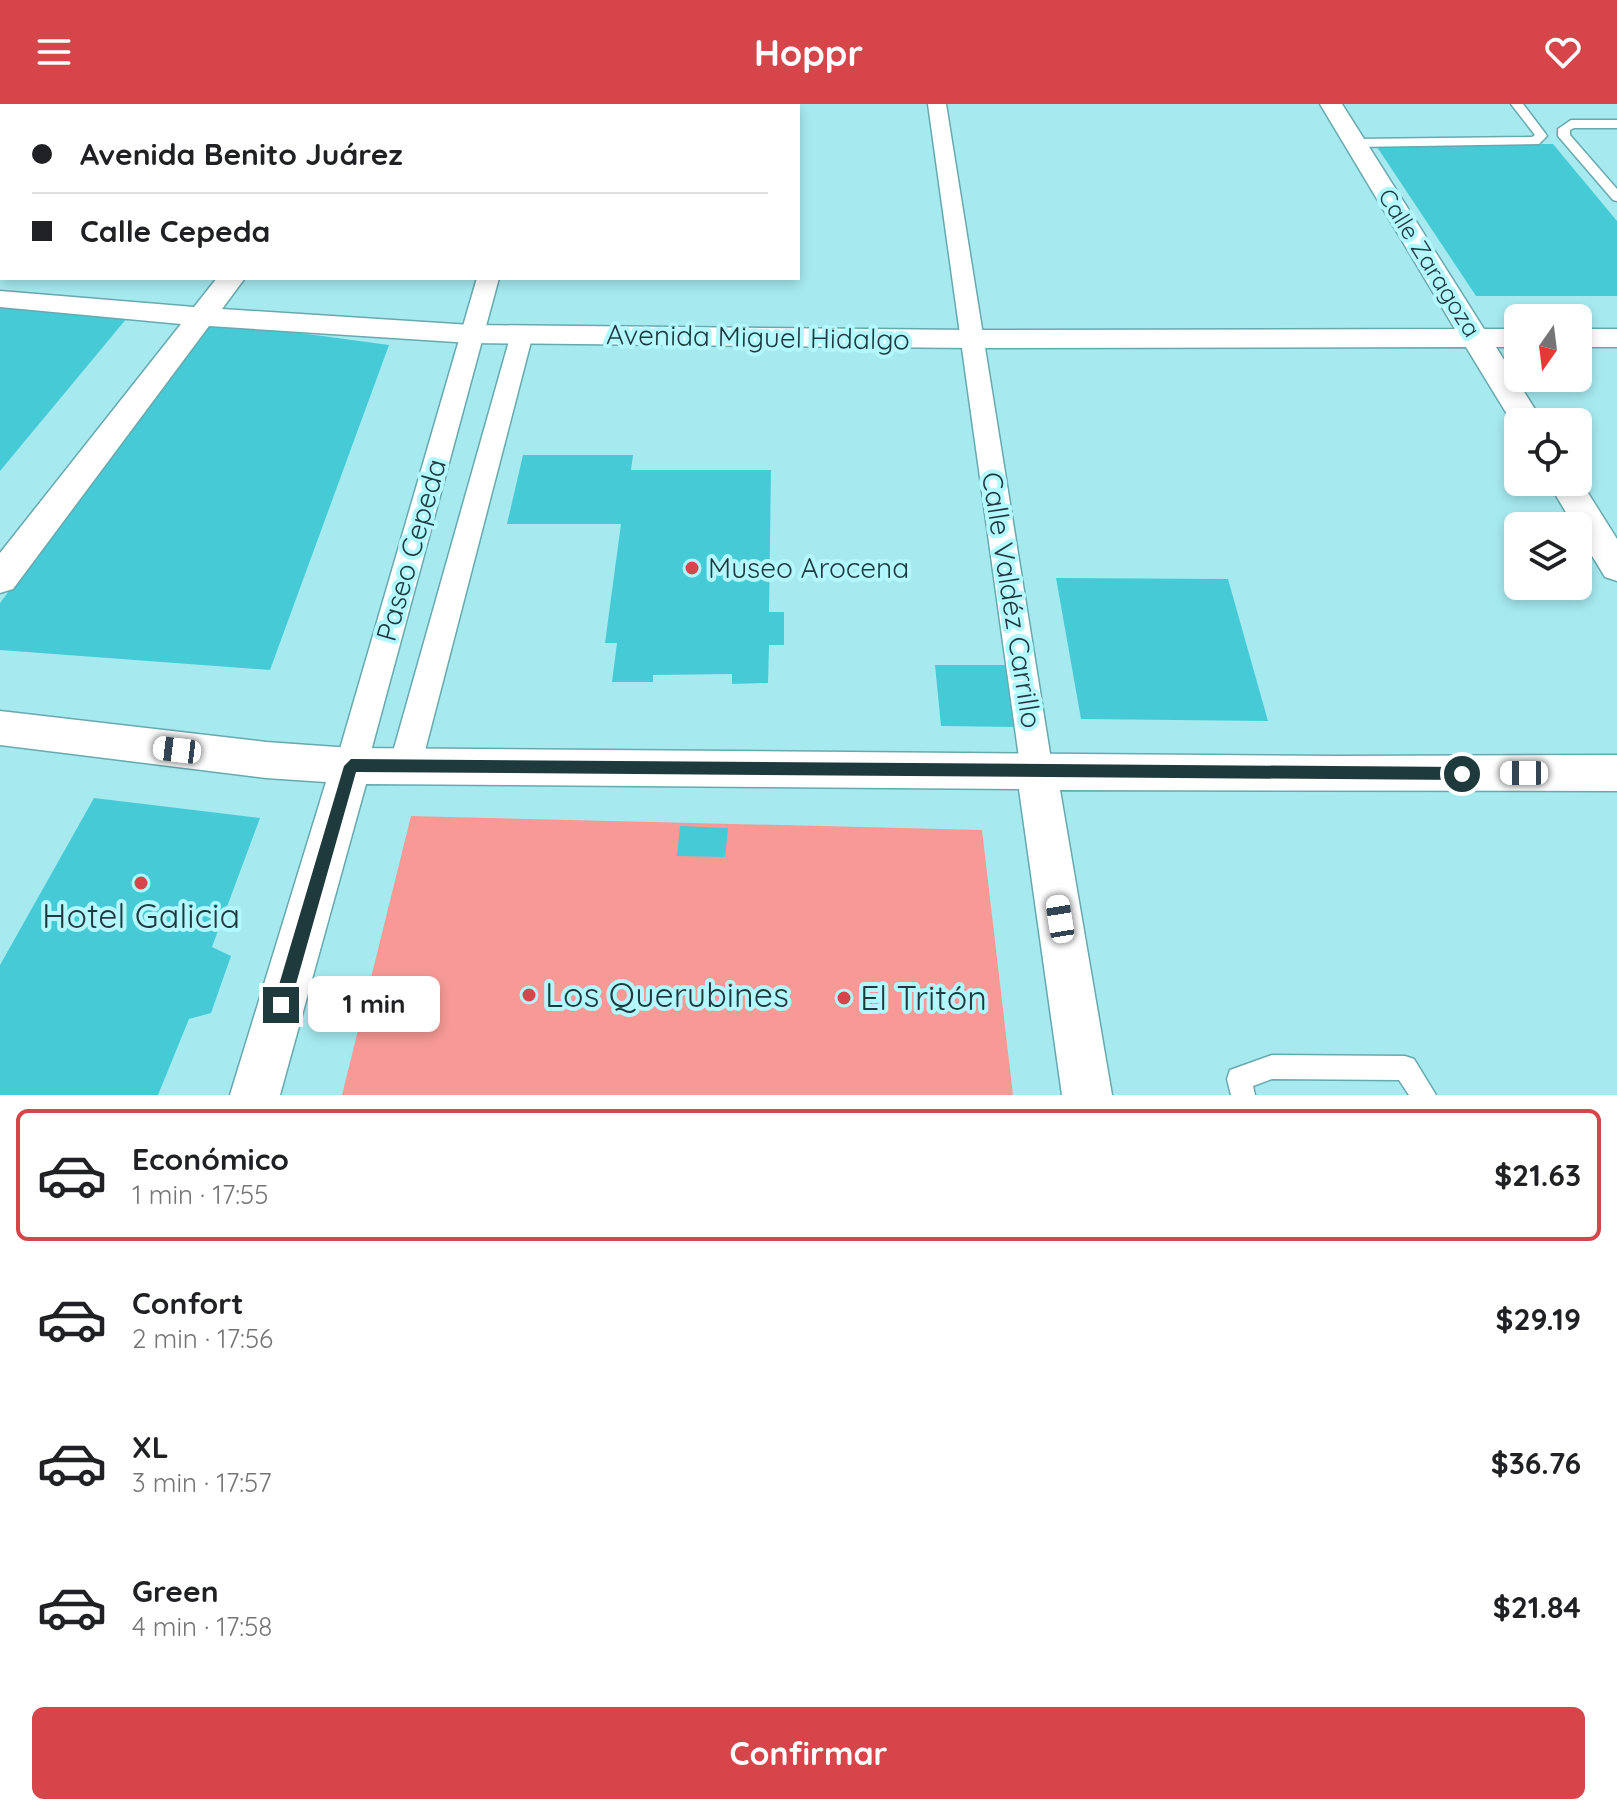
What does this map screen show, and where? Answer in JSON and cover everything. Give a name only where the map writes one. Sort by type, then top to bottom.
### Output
[{"type":"street","name":"Calle Valdéz Carrillo","points":[[937,104],[1087,1095]]},
{"type":"street","name":"Calle Zaragoza","points":[[1331,104],[1518,408]]},
{"type":"street","points":[[0,579],[230,280]]},
{"type":"street","name":"Paseo Cepeda","points":[[351,766],[487,280]]},
{"type":"street","name":"Avenida Miguel Hidalgo","points":[[0,299],[203,317],[471,334],[973,339],[1504,338]]},
{"type":"street","name":"Paseo Cepeda","points":[[405,766],[522,334]]},
{"type":"street","points":[[1592,338],[1617,338]]},
{"type":"street","points":[[1573,496],[1617,568]]},
{"type":"street","points":[[0,728],[266,760],[351,766],[1617,773]]},
{"type":"street","points":[[255,1095],[351,766]]},
{"type":"lane","points":[[1356,143],[1535,141],[1541,136],[1517,104]]},
{"type":"lane","points":[[1616,125],[1571,124],[1564,129],[1564,136],[1617,197]]},
{"type":"lane","points":[[1601,178],[1617,178]]},
{"type":"lane","points":[[1243,1095],[1239,1079],[1272,1067],[1405,1068],[1424,1095]]},
{"type":"shaded area","points":[[411,816],[982,830],[1013,1095],[342,1095]]},
{"type":"building","points":[[1375,144],[1553,144],[1617,221],[1617,296],[1476,296]]},
{"type":"building","points":[[0,304],[132,312],[0,471]]},
{"type":"building","points":[[211,321],[389,345],[270,670],[0,650],[0,603]]},
{"type":"building","name":"Museo Arocena","points":[[523,455],[633,455],[631,470],[771,470],[769,612],[784,612],[784,645],[769,645],[768,683],[732,684],[732,674],[653,675],[653,682],[612,682],[617,643],[605,643],[621,524],[507,524]]},
{"type":"building","points":[[1056,578],[1228,579],[1268,721],[1081,719]]},
{"type":"building","points":[[935,665],[1006,665],[1015,727],[941,726]]},
{"type":"building","name":"Hotel Galicia","points":[[94,798],[260,818],[212,947],[231,956],[211,1013],[189,1019],[158,1095],[0,1095],[0,965]]},
{"type":"building","points":[[680,826],[728,828],[725,857],[677,856]]},
{"type":"place","name":"Museo Arocena","points":[[692,568]]},
{"type":"place","name":"Hotel Galicia","points":[[141,883]]},
{"type":"place","name":"Los Querubines","points":[[529,995]]},
{"type":"place","name":"El Tritón","points":[[844,998]]},
{"type":"route","points":[[281,1005],[351,766],[1462,774]]}]
